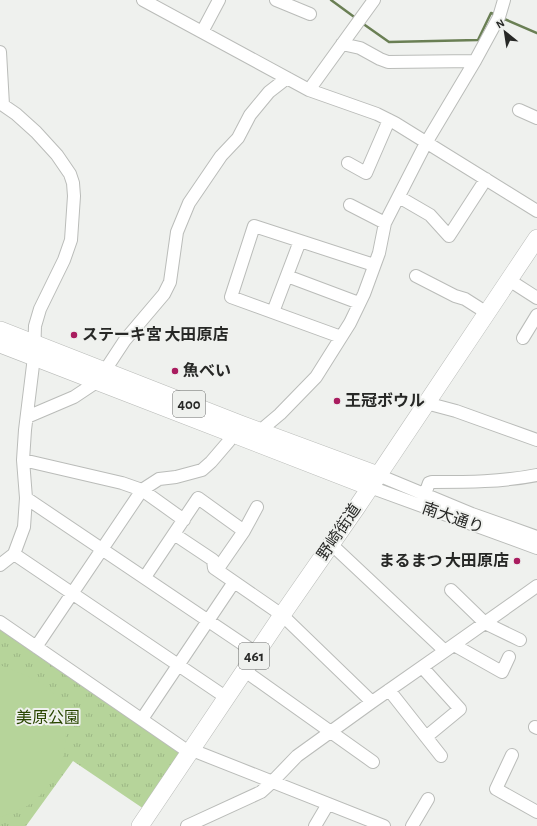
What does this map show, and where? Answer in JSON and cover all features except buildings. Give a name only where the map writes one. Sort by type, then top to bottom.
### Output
[{"type":"highway","name":"野崎街道","points":[[140,826],[537,238]]},
{"type":"highway","name":"400","points":[[0,330],[35,350],[101,376],[232,433],[374,481]]},
{"type":"highway","name":"400","points":[[0,344],[35,350]]},
{"type":"highway","name":"400","points":[[101,376],[261,430],[374,481]]},
{"type":"street","points":[[144,0],[308,90],[377,114],[389,120],[537,211]]},
{"type":"street","points":[[202,32],[219,0]]},
{"type":"street","points":[[276,0],[310,14]]},
{"type":"street","points":[[308,90],[374,0]]},
{"type":"street","points":[[261,430],[280,414],[316,377],[360,303],[379,253],[385,222],[426,143],[475,61],[499,17],[504,0]]},
{"type":"street","points":[[342,44],[360,48],[388,62],[475,61]]},
{"type":"street","points":[[0,52],[2,104],[36,132],[57,155],[70,174],[73,183],[73,218],[71,240],[64,260],[36,316],[35,350],[25,430],[23,460],[26,498],[24,527],[14,554],[0,565]]},
{"type":"street","points":[[27,417],[74,397],[101,376],[125,340],[164,294],[170,282],[178,232],[189,203],[221,156],[238,138],[250,115],[270,92],[287,78]]},
{"type":"street","points":[[519,110],[537,118]]},
{"type":"street","points":[[348,163],[366,173],[389,120]]},
{"type":"street","points":[[399,197],[430,215],[448,236],[486,179]]},
{"type":"street","points":[[350,205],[385,222]]},
{"type":"street","points":[[341,336],[231,298],[254,226],[374,265]]},
{"type":"street","points":[[273,312],[300,241]]},
{"type":"street","points":[[286,276],[360,303]]},
{"type":"street","points":[[416,276],[455,296],[465,299],[487,313]]},
{"type":"street","points":[[509,280],[537,298]]},
{"type":"street","points":[[524,338],[537,315]]},
{"type":"street","points":[[426,403],[456,411],[537,440]]},
{"type":"street","points":[[36,646],[142,490],[159,479],[202,470],[229,441],[232,433]]},
{"type":"street","points":[[23,460],[122,483],[142,490],[184,520]]},
{"type":"street","points":[[425,494],[429,483],[432,482],[478,482],[516,479],[537,475]]},
{"type":"street","name":"南大通り","points":[[374,481],[425,494],[472,514],[537,537]]},
{"type":"street","name":"南大通り","points":[[374,481],[537,548]]},
{"type":"street","points":[[26,498],[256,653]]},
{"type":"street","points":[[145,577],[198,498],[244,531]]},
{"type":"street","points":[[217,570],[244,531],[257,507]]},
{"type":"street","points":[[174,534],[213,560],[214,568],[282,615],[372,702]]},
{"type":"street","points":[[331,544],[450,648],[502,672],[509,657]]},
{"type":"street","points":[[14,554],[227,698]]},
{"type":"street","points":[[142,719],[234,582]]},
{"type":"street","points":[[187,826],[261,792],[297,756],[537,586]]},
{"type":"street","points":[[451,590],[485,623],[520,640]]},
{"type":"street","points":[[0,622],[183,748],[192,750],[384,826]]},
{"type":"street","points":[[422,667],[460,709],[426,737]]},
{"type":"street","points":[[245,670],[373,762]]},
{"type":"street","points":[[389,690],[441,756]]},
{"type":"street","points":[[512,755],[496,789],[536,810]]},
{"type":"street","points":[[412,826],[428,799]]},
{"type":"street","points":[[315,826],[328,804]]},
{"type":"green space","name":"美原公園","points":[[0,626],[181,754],[144,809],[73,761],[26,826],[0,826]]},
{"type":"green space","points":[[0,665],[36,680],[53,693],[62,708],[66,727],[66,737],[64,755],[47,788],[27,806],[0,817]]},
{"type":"waterway","points":[[331,0],[357,19]]},
{"type":"waterway","points":[[362,23],[389,42],[478,40],[491,13],[496,15]]},
{"type":"waterway","points":[[502,18],[537,33]]},
{"type":"place","name":"ステーキ宮 大田原店","points":[[74,335]]},
{"type":"place","name":"魚べい","points":[[175,371]]},
{"type":"place","name":"王冠ボウル","points":[[337,401]]},
{"type":"place","name":"まるまつ 大田原店","points":[[517,561]]}]
